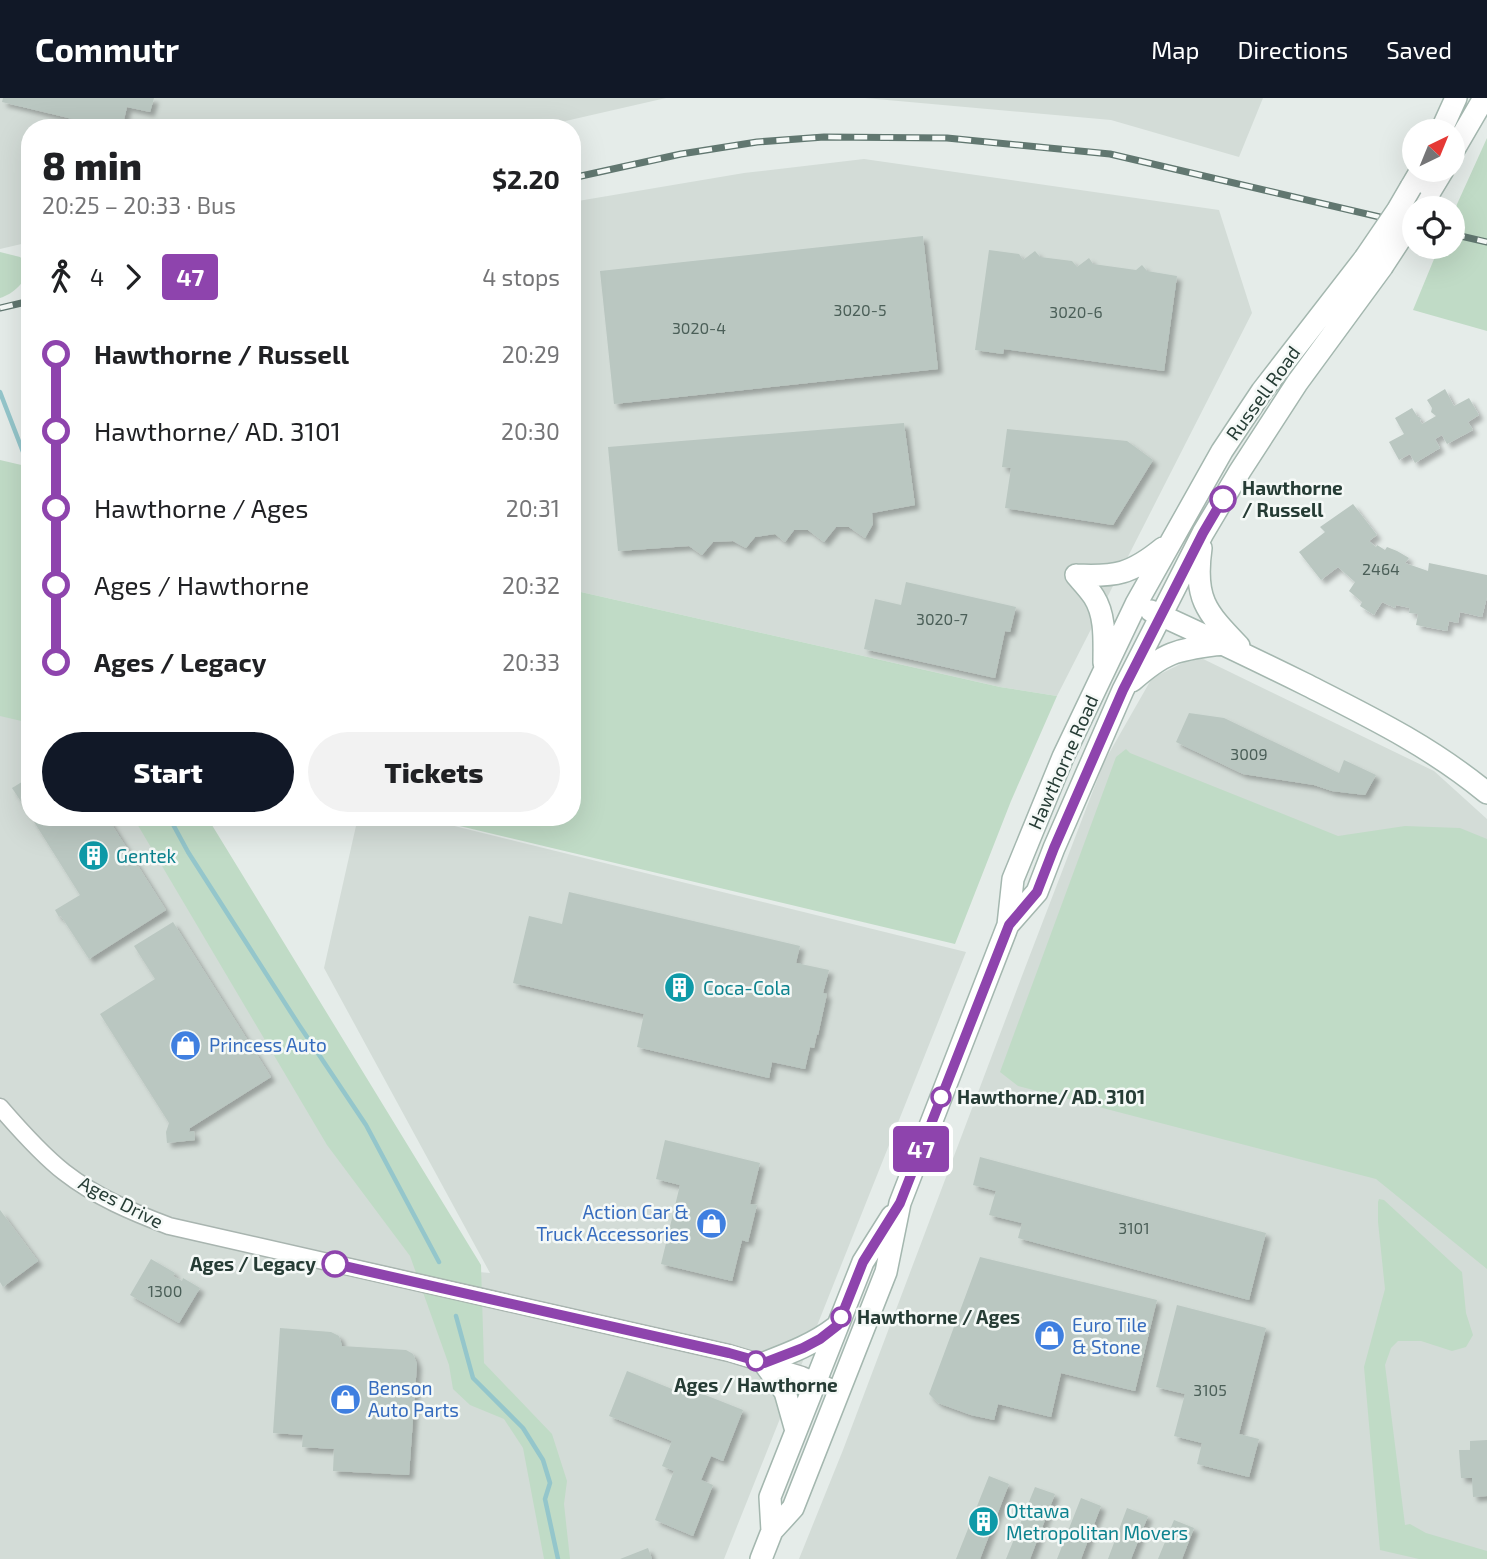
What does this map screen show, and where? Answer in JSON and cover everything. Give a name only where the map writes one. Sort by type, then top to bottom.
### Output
[{"type":"main road","points":[[1446,119],[1456,98]]},
{"type":"main road","points":[[1465,131],[1484,98]]},
{"type":"main road","name":"Russell Road","points":[[1162,616],[1203,533],[1373,262],[1397,211],[1420,190]]},
{"type":"main road","name":"Russell Road","points":[[1136,604],[1222,451],[1262,391],[1402,231]]},
{"type":"main road","points":[[1203,533],[1199,588],[1203,602],[1219,626],[1250,657]]},
{"type":"main road","points":[[1105,668],[1102,615],[1094,596],[1076,575],[1103,576],[1127,572],[1149,560],[1170,542]]},
{"type":"main road","points":[[1136,604],[1386,724],[1443,759],[1487,793]]},
{"type":"main road","name":"Hawthorne Road","points":[[761,1559],[772,1531],[793,1508],[886,1272],[900,1203],[1009,925],[1013,879],[1063,757],[1136,604]]},
{"type":"main road","name":"Hawthorne Road","points":[[1009,925],[1037,892],[1123,690],[1162,616]]},
{"type":"main road","points":[[1123,690],[1149,666],[1168,654],[1178,650],[1222,644]]},
{"type":"main road","name":"Hawthorne Road","points":[[772,1531],[770,1497],[815,1380],[863,1262],[900,1203]]},
{"type":"main road","points":[[796,1431],[785,1392],[764,1363],[803,1348],[838,1325]]},
{"type":"street","name":"Ages Drive","points":[[0,1107],[63,1171],[96,1194],[169,1227],[729,1353],[815,1380],[840,1391]]},
{"type":"shaded area","points":[[0,98],[666,98],[574,119],[21,119],[21,244],[0,249]]},
{"type":"shaded area","points":[[865,98],[1263,98],[1239,157],[1111,120]]},
{"type":"shaded area","points":[[864,159],[1219,210],[1252,313],[1057,696],[1000,687],[581,592],[581,200],[744,173]]},
{"type":"shaded area","points":[[1197,656],[1434,771],[1487,819],[1487,1559],[799,1559],[843,1450],[1104,762],[1152,678]]},
{"type":"shaded area","points":[[0,706],[21,711],[21,826],[149,826],[422,1267],[490,1273],[324,968],[356,826],[455,826],[966,952],[724,1559],[0,1559]]},
{"type":"green space","points":[[1487,138],[1487,331],[1413,310],[1434,259],[1465,259],[1465,196],[1461,196]]},
{"type":"green space","points":[[0,252],[21,258],[21,284],[0,298]]},
{"type":"green space","points":[[0,460],[21,465],[21,721],[0,716]]},
{"type":"green space","points":[[581,592],[1000,687],[1057,696],[1011,801],[955,944],[460,826],[581,826]]},
{"type":"green space","points":[[1126,749],[1130,753],[1338,836],[1405,826],[1460,828],[1487,839],[1487,1269],[1376,1179],[1018,1086],[1000,1072],[1116,757]]},
{"type":"green space","points":[[138,826],[213,826],[481,1265],[484,1363],[552,1434],[567,1481],[564,1504],[570,1559],[544,1559],[523,1448],[504,1419],[470,1405],[453,1389],[449,1365],[410,1256],[327,1145]]},
{"type":"green space","points":[[1379,1199],[1384,1200],[1462,1272],[1466,1313],[1473,1335],[1466,1347],[1452,1351],[1421,1341],[1398,1341],[1391,1348],[1385,1365],[1405,1525],[1410,1524],[1426,1533],[1487,1551],[1487,1559],[1419,1559],[1380,1550],[1364,1367],[1385,1289],[1378,1222]]},
{"type":"building","points":[[3,98],[154,98],[150,112],[127,107],[124,119],[73,119],[2,102]]},
{"type":"building","points":[[923,236],[938,369],[614,404],[600,271]]},
{"type":"building","points":[[989,250],[1019,254],[1023,260],[1035,251],[1040,257],[1072,261],[1077,267],[1089,258],[1093,264],[1136,270],[1142,265],[1147,271],[1177,276],[1164,371],[1004,349],[1003,354],[975,350]]},
{"type":"building","points":[[1445,389],[1454,406],[1469,398],[1479,415],[1468,422],[1473,430],[1447,444],[1442,435],[1435,439],[1440,448],[1415,463],[1410,454],[1399,460],[1389,442],[1404,434],[1395,418],[1412,408],[1421,418],[1422,424],[1436,416],[1431,412],[1432,408],[1427,400]]},
{"type":"building","points":[[904,423],[915,505],[872,513],[873,524],[865,538],[849,527],[836,527],[824,542],[808,530],[794,530],[785,542],[775,534],[755,537],[746,548],[733,541],[713,542],[702,555],[689,546],[618,551],[608,447]]},
{"type":"building","points":[[1007,429],[1127,441],[1153,460],[1113,525],[1005,508],[1011,468],[1002,467]]},
{"type":"building","points":[[1353,504],[1377,535],[1369,541],[1376,547],[1377,545],[1385,550],[1387,547],[1409,558],[1405,563],[1428,571],[1429,563],[1487,575],[1487,597],[1482,617],[1460,612],[1458,623],[1449,621],[1447,631],[1416,625],[1418,614],[1409,613],[1410,608],[1396,605],[1395,608],[1382,602],[1374,615],[1360,606],[1362,602],[1349,591],[1355,582],[1338,567],[1321,580],[1299,552],[1325,532],[1320,527]]},
{"type":"building","points":[[906,582],[1016,607],[1010,632],[1005,631],[995,678],[864,649],[875,599],[901,605]]},
{"type":"building","points":[[1189,713],[1224,718],[1339,773],[1344,760],[1376,775],[1365,795],[1243,774],[1176,742]]},
{"type":"building","points":[[21,782],[21,802],[12,788]]},
{"type":"building","name":"Gentek","points":[[37,826],[113,826],[166,910],[89,959],[55,910],[80,895]]},
{"type":"building","name":"Coca-Cola","points":[[569,892],[800,946],[796,963],[829,970],[818,1035],[814,1048],[810,1047],[805,1069],[772,1062],[769,1078],[637,1047],[644,1014],[513,983],[529,916],[562,924]]},
{"type":"building","name":"Princess Auto","points":[[173,922],[271,1077],[190,1128],[189,1132],[194,1131],[195,1140],[167,1143],[169,1123],[100,1014],[155,979],[134,946]]},
{"type":"building","name":"Action Car & Truck Accessories","points":[[665,1140],[760,1163],[750,1204],[757,1205],[748,1242],[742,1240],[732,1281],[661,1264],[680,1185],[656,1179]]},
{"type":"building","points":[[980,1157],[1266,1233],[1249,1300],[1018,1238],[1022,1223],[989,1215],[996,1191],[973,1185]]},
{"type":"building","points":[[0,1210],[38,1261],[3,1287],[0,1282]]},
{"type":"building","name":"Euro Tile & Stone","points":[[980,1257],[1157,1300],[1135,1391],[1061,1373],[1051,1417],[998,1404],[994,1420],[938,1403],[929,1394]]},
{"type":"building","points":[[151,1259],[175,1273],[173,1276],[182,1281],[183,1278],[200,1288],[179,1323],[130,1295]]},
{"type":"building","points":[[1177,1305],[1266,1328],[1239,1434],[1259,1439],[1249,1477],[1197,1464],[1202,1443],[1174,1436],[1185,1394],[1156,1387]]},
{"type":"building","name":"Benson Auto Parts","points":[[280,1328],[331,1332],[339,1336],[342,1346],[406,1350],[413,1354],[417,1364],[409,1475],[333,1471],[334,1449],[302,1447],[303,1435],[273,1433]]},
{"type":"building","points":[[627,1371],[677,1391],[680,1385],[743,1410],[723,1461],[711,1456],[701,1480],[713,1485],[693,1536],[655,1520],[674,1471],[662,1466],[672,1441],[609,1416]]},
{"type":"building","points":[[1487,1440],[1487,1496],[1473,1497],[1472,1478],[1461,1478],[1459,1450],[1470,1450],[1470,1441]]},
{"type":"building","name":"Ottawa Metropolitan Movers","points":[[989,1476],[1009,1484],[980,1559],[956,1559]]},
{"type":"building","points":[[1035,1487],[1055,1494],[1030,1559],[1006,1559]]},
{"type":"building","points":[[1081,1498],[1101,1506],[1081,1559],[1057,1559]]},
{"type":"building","points":[[1127,1508],[1148,1516],[1131,1559],[1108,1559]]},
{"type":"building","points":[[1174,1520],[1194,1528],[1182,1559],[1158,1559]]},
{"type":"building","points":[[648,1548],[652,1559],[620,1559]]},
{"type":"waterway","points":[[0,392],[21,447]]},
{"type":"waterway","points":[[174,826],[299,1025],[366,1125],[439,1262]]},
{"type":"waterway","points":[[456,1316],[473,1378],[523,1428],[543,1460],[550,1483],[545,1499],[558,1559]]},
{"type":"railway","points":[[581,176],[681,154],[757,142],[824,137],[947,138],[1110,154],[1402,222]]},
{"type":"railway","points":[[1465,237],[1487,242]]},
{"type":"railway","points":[[0,308],[21,303]]},
{"type":"bus line","name":"47","points":[[335,1264],[764,1363],[803,1348],[838,1325],[863,1262],[900,1203],[1009,925],[1037,892],[1123,690],[1223,499]]},
{"type":"place","name":"Hawthorne / Russell","points":[[1223,499]]},
{"type":"place","name":"Gentek","points":[[93,856]]},
{"type":"place","name":"Coca-Cola","points":[[680,988]]},
{"type":"place","name":"Princess Auto","points":[[186,1045]]},
{"type":"place","name":"Hawthorne/ AD. 3101","points":[[941,1097]]},
{"type":"place","name":"Action Car & Truck Accessories","points":[[712,1223]]},
{"type":"place","name":"Ages / Legacy","points":[[335,1264]]},
{"type":"place","name":"Hawthorne / Ages","points":[[841,1317]]},
{"type":"place","name":"Euro Tile & Stone","points":[[1049,1336]]},
{"type":"place","name":"Ages / Hawthorne","points":[[756,1361]]},
{"type":"place","name":"Benson Auto Parts","points":[[345,1399]]},
{"type":"place","name":"Ottawa Metropolitan Movers","points":[[983,1522]]}]
